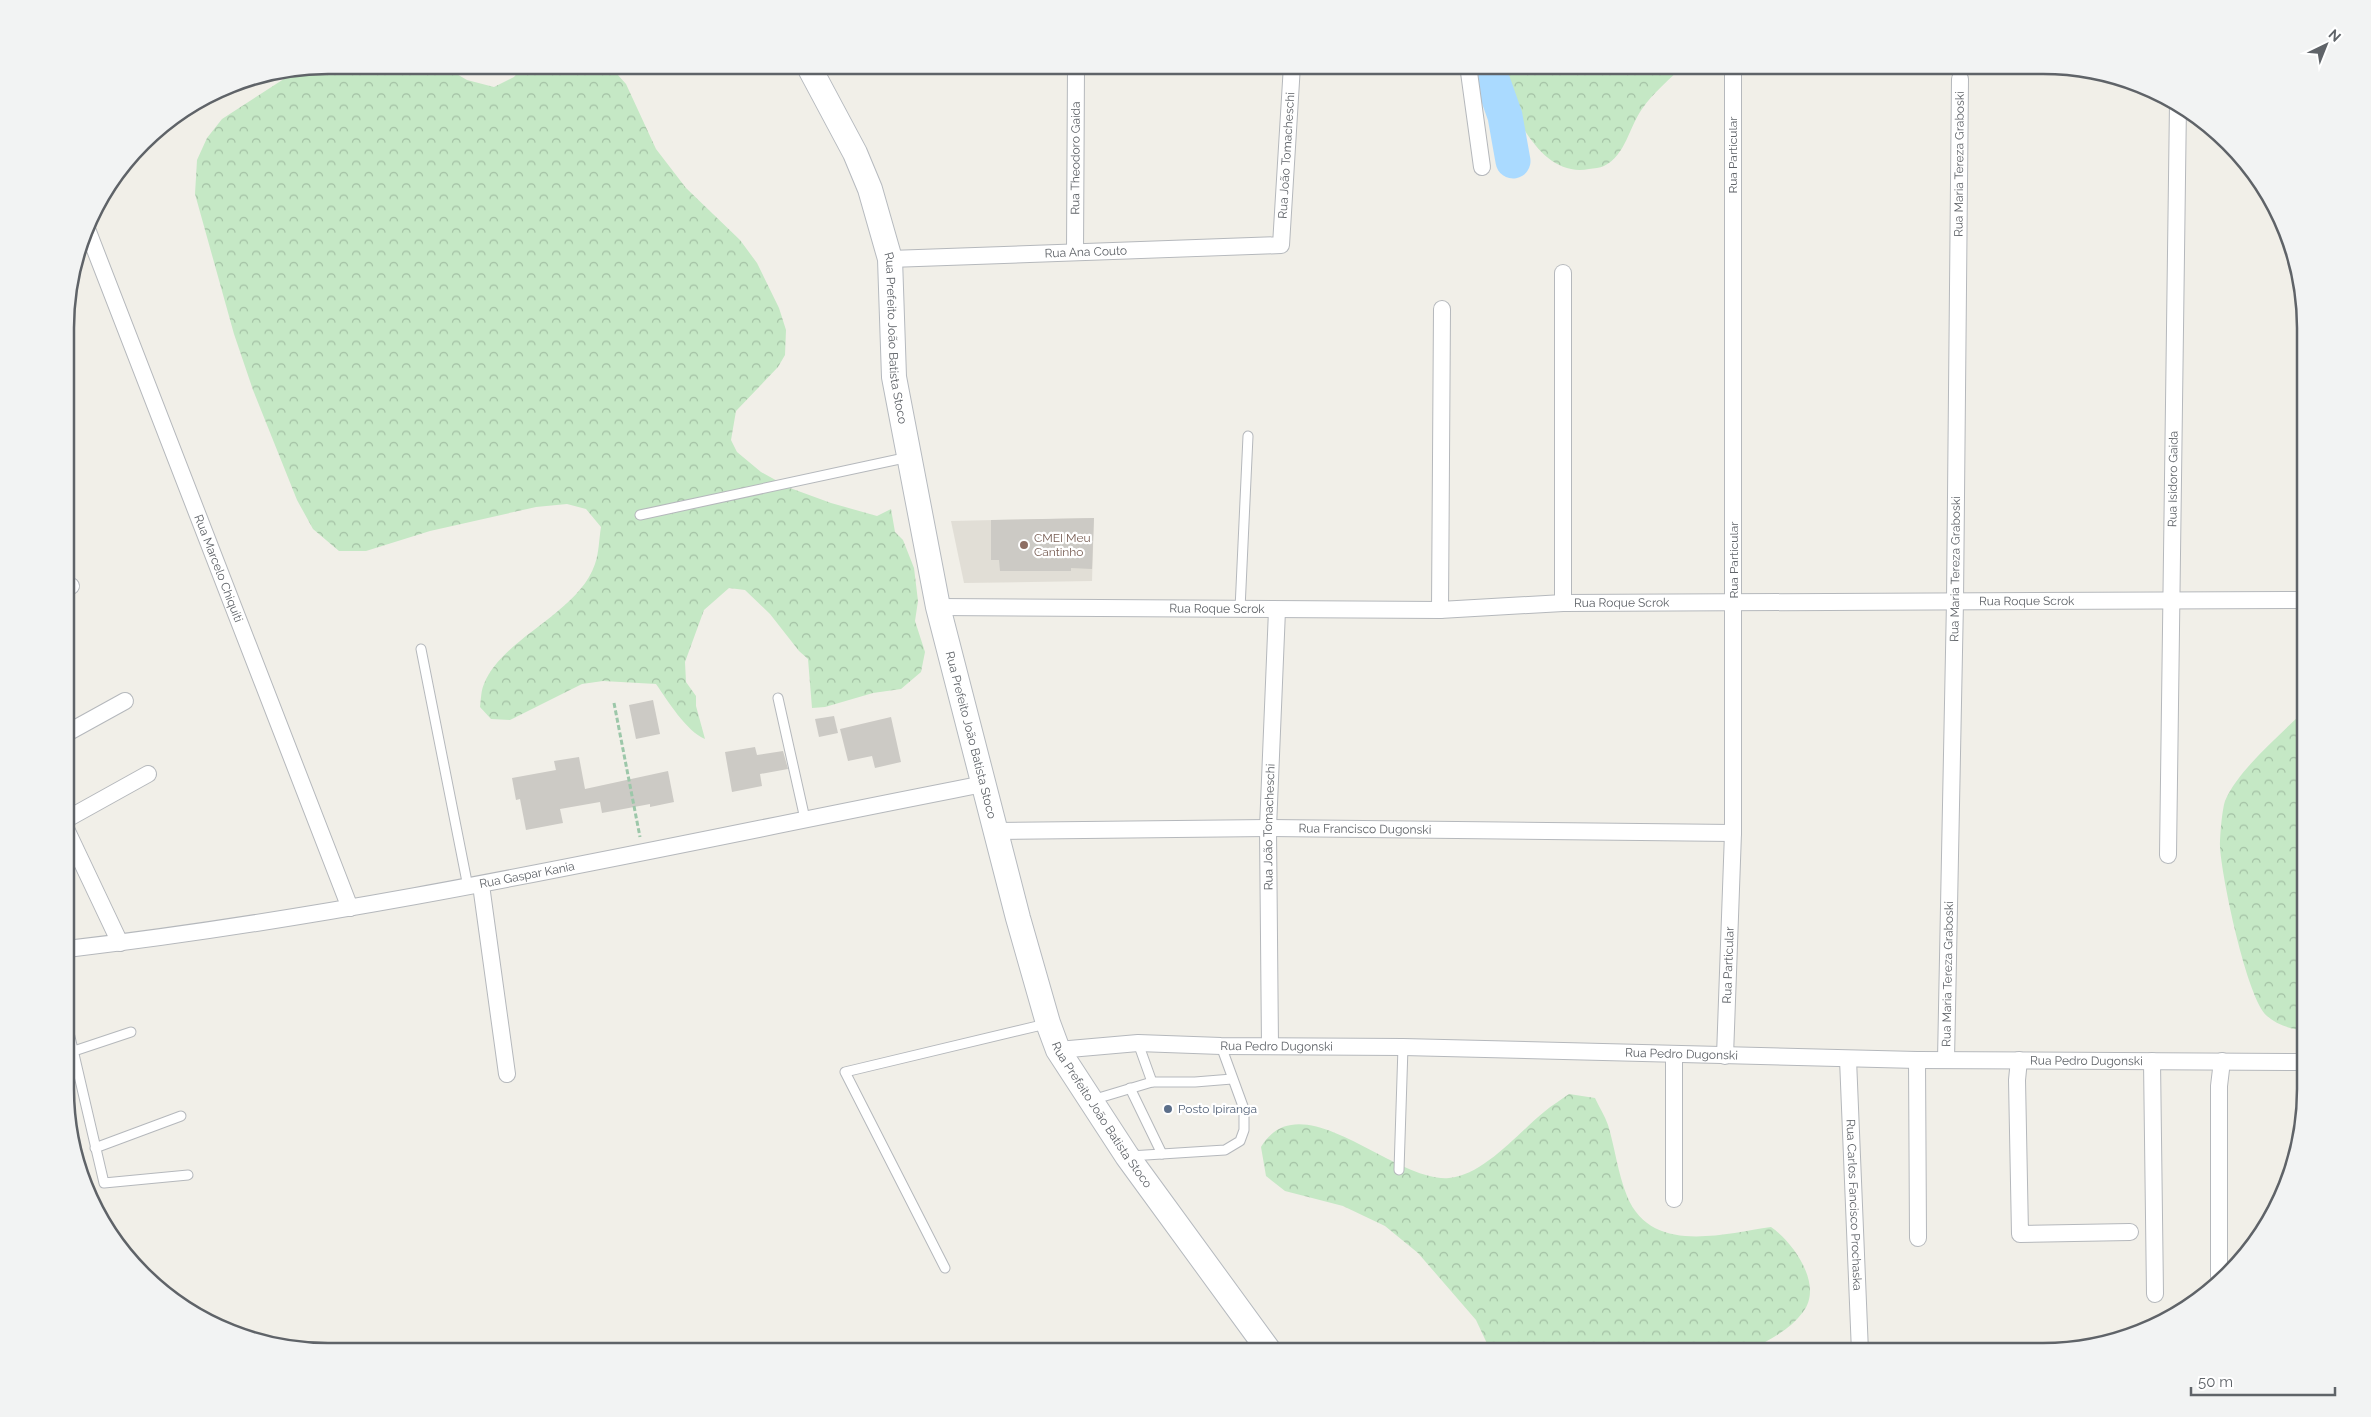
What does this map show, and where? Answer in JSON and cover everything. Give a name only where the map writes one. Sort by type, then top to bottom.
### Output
[{"type":"main road","name":"Rua Prefeito João Batista Stoco","points":[[813,74],[855,153],[866,180],[890,259],[894,377],[938,607],[1018,918],[1048,1023],[1058,1050],[1127,1156],[1263,1343]]},
{"type":"street","name":"Rua Theodoro Gaida","points":[[1075,252],[1076,74]]},
{"type":"street","name":"Rua João Tomacheschi","points":[[1282,245],[1292,74]]},
{"type":"street","points":[[1469,74],[1482,167]]},
{"type":"street","name":"Rua Particular","points":[[1725,1056],[1733,832],[1733,74]]},
{"type":"street","name":"Rua Maria Tereza Graboski","points":[[1946,1060],[1955,601],[1960,79]]},
{"type":"street","name":"Rua Isidoro Gaida","points":[[2168,855],[2178,113]]},
{"type":"street","name":"Rua Marcelo Chiquiti","points":[[90,238],[350,908]]},
{"type":"street","name":"Rua Ana Couto","points":[[890,259],[1282,245]]},
{"type":"street","points":[[1563,273],[1563,603]]},
{"type":"street","points":[[1440,610],[1442,309]]},
{"type":"street","name":"Rua Roque Scrok","points":[[938,607],[1440,610],[1563,603],[1734,601],[2297,600]]},
{"type":"street","name":"Rua João Tomacheschi","points":[[1270,1046],[1268,828],[1277,610]]},
{"type":"street","points":[[74,729],[125,701]]},
{"type":"street","points":[[74,815],[148,774]]},
{"type":"street","name":"Rua Gaspar Kania","points":[[74,948],[350,908],[474,886],[984,784]]},
{"type":"street","name":"Rua Francisco Dugonski","points":[[996,831],[1268,828],[1733,832]]},
{"type":"street","points":[[74,847],[120,943]]},
{"type":"street","points":[[474,886],[507,1074]]},
{"type":"street","name":"Rua Pedro Dugonski","points":[[1058,1050],[1138,1043],[1221,1046],[1403,1047],[1848,1059],[2297,1062]]},
{"type":"street","points":[[1674,1055],[1674,1198]]},
{"type":"street","name":"Rua Carlos Fancisco Prochaska","points":[[1848,1059],[1860,1343]]},
{"type":"street","points":[[1917,1060],[1918,1238]]},
{"type":"street","points":[[2019,1060],[2017,1080],[2020,1234],[2130,1232]]},
{"type":"street","points":[[2152,1061],[2155,1294]]},
{"type":"street","points":[[2219,1273],[2219,1086],[2222,1061]]},
{"type":"lane","points":[[1240,609],[1248,436]]},
{"type":"lane","points":[[640,515],[909,457]]},
{"type":"lane","points":[[421,649],[474,886]]},
{"type":"lane","points":[[778,698],[805,819]]},
{"type":"lane","points":[[945,1268],[845,1072],[1048,1023]]},
{"type":"lane","points":[[131,1032],[74,1051],[104,1183],[188,1175]]},
{"type":"lane","points":[[1138,1043],[1152,1082]]},
{"type":"lane","points":[[1127,1156],[1225,1150],[1240,1142],[1244,1130],[1244,1109],[1221,1046]]},
{"type":"lane","points":[[1399,1170],[1403,1047]]},
{"type":"lane","points":[[1092,1100],[1152,1082],[1195,1082],[1232,1078]]},
{"type":"lane","points":[[1130,1088],[1162,1154]]},
{"type":"lane","points":[[95,1148],[181,1116]]},
{"type":"path","points":[[614,703],[643,852]]},
{"type":"shaded area","name":"CMEI Meu Cantinho","points":[[1094,518],[1092,581],[964,583],[951,521]]},
{"type":"green space","points":[[311,74],[457,74],[467,80],[494,87],[516,74],[617,74],[626,84],[656,149],[686,188],[740,240],[757,263],[779,308],[786,330],[785,355],[778,367],[736,411],[731,440],[737,452],[761,472],[790,488],[831,503],[877,516],[891,509],[895,532],[903,540],[914,568],[918,601],[915,621],[925,652],[921,672],[901,689],[873,693],[825,707],[812,708],[808,659],[799,651],[770,614],[745,590],[729,588],[704,610],[685,662],[686,682],[696,696],[696,706],[705,739],[684,723],[656,684],[603,681],[582,684],[510,720],[491,719],[480,707],[484,684],[494,667],[507,652],[557,612],[586,582],[595,564],[601,527],[586,509],[567,504],[536,507],[430,531],[366,551],[339,551],[313,529],[297,500],[253,390],[234,334],[195,194],[197,160],[207,138],[222,119],[286,78]]},
{"type":"green space","points":[[1498,74],[1675,74],[1646,103],[1617,155],[1599,168],[1571,169],[1554,162],[1540,151],[1528,135],[1508,99]]},
{"type":"green space","points":[[2297,718],[2297,1029],[2275,1022],[2267,1016],[2259,1005],[2251,986],[2236,936],[2221,861],[2221,823],[2225,801],[2240,777],[2261,753]]},
{"type":"green space","points":[[1569,1094],[1595,1098],[1608,1125],[1627,1196],[1638,1215],[1653,1227],[1670,1234],[1690,1236],[1710,1236],[1771,1227],[1780,1234],[1796,1253],[1808,1277],[1809,1301],[1803,1312],[1791,1325],[1762,1343],[1487,1343],[1476,1320],[1418,1253],[1385,1226],[1343,1206],[1285,1191],[1266,1176],[1261,1147],[1278,1129],[1300,1124],[1324,1129],[1349,1139],[1402,1166],[1427,1175],[1449,1178],[1462,1175],[1475,1169],[1500,1152],[1547,1109]]},
{"type":"building","name":"CMEI Meu Cantinho","points":[[1094,518],[1092,569],[1071,568],[1071,571],[1000,571],[999,560],[991,560],[991,520]]},
{"type":"building","points":[[653,700],[660,734],[636,739],[629,705]]},
{"type":"building","points":[[834,716],[838,733],[819,737],[815,719]]},
{"type":"building","points":[[891,717],[901,762],[875,768],[872,756],[848,761],[840,729]]},
{"type":"building","points":[[755,747],[757,755],[783,751],[788,769],[760,774],[762,786],[732,792],[725,752]]},
{"type":"building","points":[[579,757],[585,789],[668,771],[674,802],[650,807],[650,804],[602,813],[600,802],[560,809],[563,823],[526,830],[520,799],[516,800],[512,778],[556,770],[554,761]]},
{"type":"waterway","points":[[1490,74],[1505,116],[1513,161]]},
{"type":"place","name":"CMEI Meu Cantinho","points":[[1024,545]]},
{"type":"place","name":"Posto Ipiranga","points":[[1168,1109]]}]
